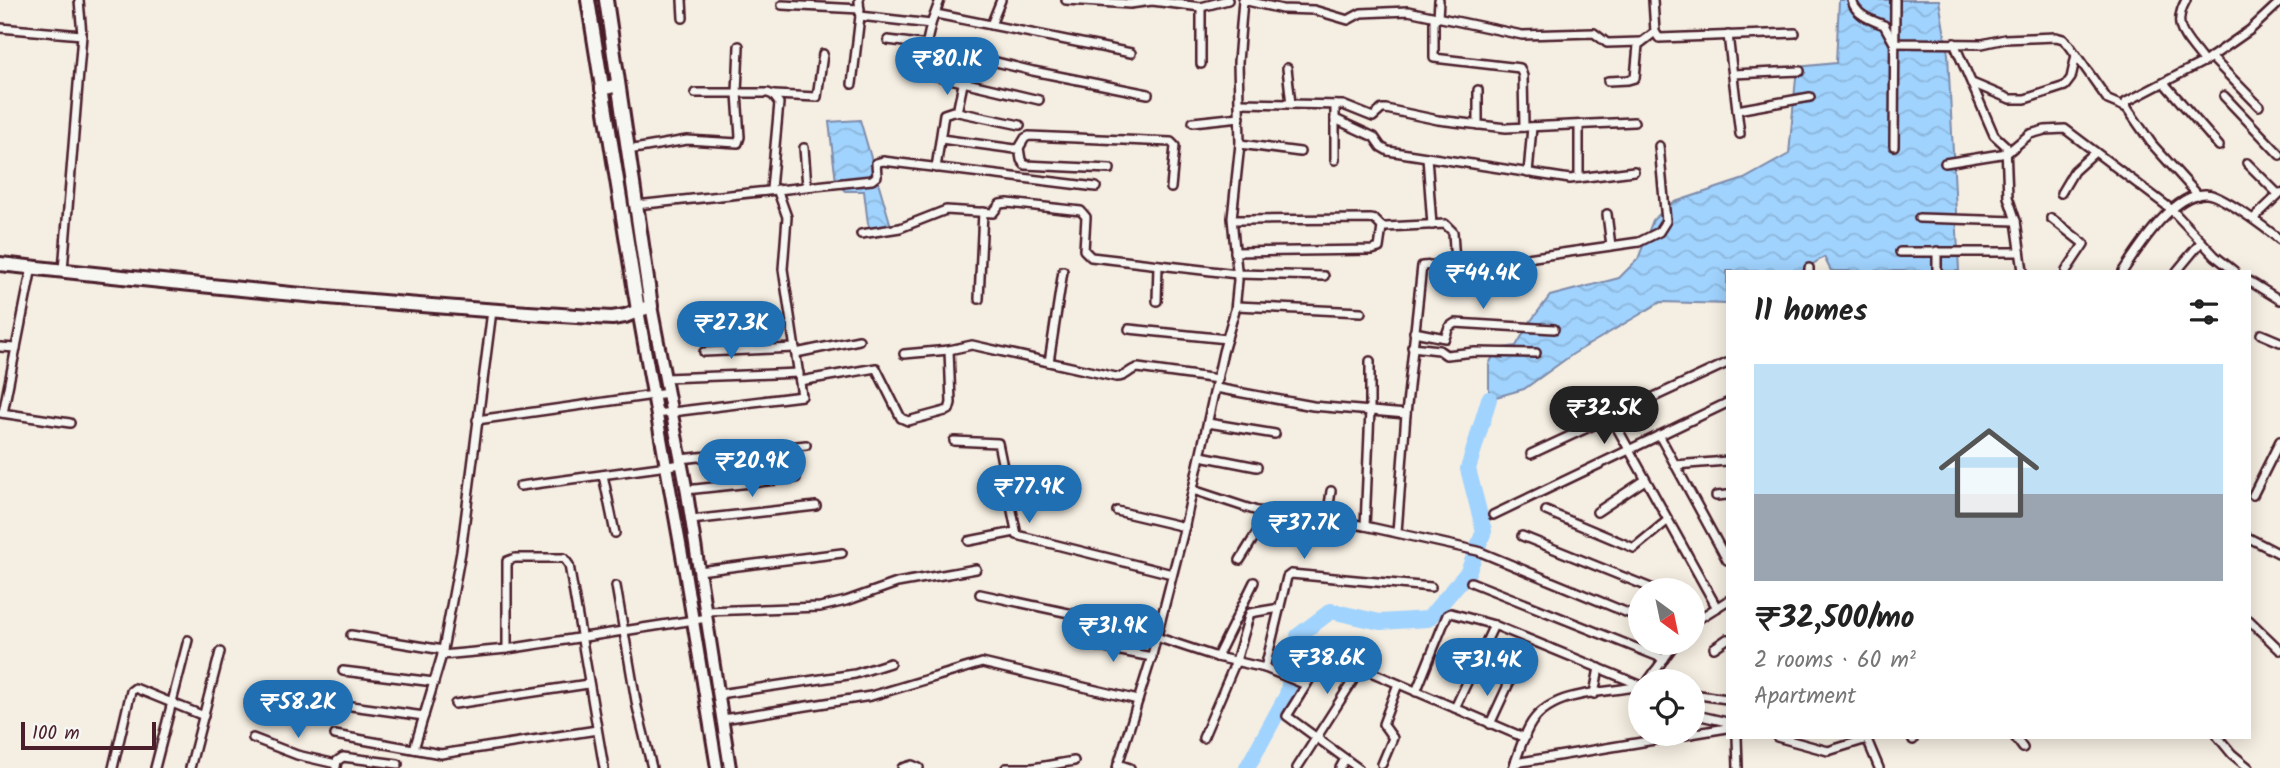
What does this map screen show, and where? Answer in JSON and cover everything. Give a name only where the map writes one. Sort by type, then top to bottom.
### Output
[{"type":"main road","points":[[588,0],[717,768]]},
{"type":"main road","points":[[606,0],[651,306],[686,490],[730,768]]},
{"type":"main road","points":[[602,89],[618,85]]},
{"type":"main road","points":[[0,264],[242,291],[492,311],[611,318],[625,316],[651,306]]},
{"type":"street","points":[[63,270],[82,35],[79,0]]},
{"type":"street","points":[[682,0],[683,18]]},
{"type":"street","points":[[852,84],[859,0]]},
{"type":"street","points":[[940,0],[931,24],[920,72],[1039,100]]},
{"type":"street","points":[[991,25],[1001,0]]},
{"type":"street","points":[[1066,0],[1130,4],[1152,1],[1201,7],[1228,0]]},
{"type":"street","points":[[1130,768],[1118,766],[1152,657],[1236,306],[1237,274],[1233,220],[1240,144],[1238,62],[1243,0],[1282,9],[1314,10],[1348,20],[1361,13],[1403,11],[1522,35],[1594,33],[1607,43],[1641,42]]},
{"type":"street","points":[[1439,0],[1434,58],[1516,67],[1522,71],[1528,127],[1528,173]]},
{"type":"street","points":[[1653,0],[1655,32],[1659,38],[1795,33]]},
{"type":"street","points":[[1852,0],[1856,10],[1873,22],[1884,25],[1894,43]]},
{"type":"street","points":[[1894,146],[1895,0]]},
{"type":"street","points":[[2186,0],[2178,16],[2179,24],[2208,60],[2259,106]]},
{"type":"street","points":[[2198,195],[2152,144],[2126,103],[2208,60],[2249,30],[2280,2]]},
{"type":"street","points":[[782,5],[931,24]]},
{"type":"street","points":[[1201,7],[1201,64]]},
{"type":"street","points":[[936,14],[1131,53]]},
{"type":"street","points":[[0,28],[82,35]]},
{"type":"street","points":[[1608,81],[1634,78],[1638,45],[1655,32]]},
{"type":"street","points":[[1728,36],[1740,134]]},
{"type":"street","points":[[1894,43],[1983,44],[2005,39],[2056,37],[2066,42],[2108,100],[2127,108]]},
{"type":"street","points":[[888,40],[927,45],[1032,71],[1148,94]]},
{"type":"street","points":[[1954,44],[1995,136],[2003,141],[2007,153],[2008,197],[2016,221],[2023,270]]},
{"type":"street","points":[[627,150],[687,140],[738,143],[739,46]]},
{"type":"street","points":[[695,93],[817,97],[823,54]]},
{"type":"street","points":[[1972,83],[2010,99],[2025,99],[2065,86],[2071,78],[2076,55]]},
{"type":"street","points":[[1287,68],[1292,104]]},
{"type":"street","points":[[1733,74],[1800,71]]},
{"type":"street","points":[[2164,83],[2220,146]]},
{"type":"street","points":[[957,112],[963,84]]},
{"type":"street","points":[[1478,90],[1478,125]]},
{"type":"street","points":[[656,414],[802,396],[783,269],[788,221],[774,189],[779,103],[773,95]]},
{"type":"street","points":[[2224,96],[2280,155]]},
{"type":"street","points":[[1737,110],[1810,97]]},
{"type":"street","points":[[1240,103],[1335,105],[1373,117],[1386,108],[1438,120],[1506,128],[1634,122]]},
{"type":"street","points":[[1335,105],[1335,160]]},
{"type":"street","points":[[936,168],[944,114],[957,112],[1020,125]]},
{"type":"street","points":[[1193,122],[1240,117]]},
{"type":"street","points":[[1335,119],[1374,137],[1384,150],[1570,179],[1634,171]]},
{"type":"street","points":[[1579,125],[1579,178]]},
{"type":"street","points":[[1945,163],[2007,153],[2030,134],[2063,128],[2171,209],[2201,242],[2233,270]]},
{"type":"street","points":[[1110,169],[1025,165],[1021,160],[1019,148],[1029,136],[1171,142],[1175,146],[1171,188]]},
{"type":"street","points":[[941,139],[1019,148]]},
{"type":"street","points":[[1240,144],[1300,152]]},
{"type":"street","points":[[1396,532],[1420,269],[1425,264],[1527,258],[1644,240],[1659,232],[1665,225],[1659,146]]},
{"type":"street","points":[[804,148],[807,186]]},
{"type":"street","points":[[2062,194],[2074,171],[2095,152]]},
{"type":"street","points":[[1427,157],[1432,225]]},
{"type":"street","points":[[635,205],[873,180],[877,176],[876,163],[879,161],[1096,187]]},
{"type":"street","points":[[2247,163],[2279,193],[2253,219]]},
{"type":"street","points":[[2124,270],[2171,209],[2183,200],[2198,195],[2209,194],[2253,219],[2280,240]]},
{"type":"street","points":[[861,234],[895,229],[946,210],[996,211],[1003,203],[1081,211],[1086,218],[1083,246],[1088,255],[1237,274],[1324,276]]},
{"type":"street","points":[[979,299],[983,212]]},
{"type":"street","points":[[1607,215],[1611,246]]},
{"type":"street","points":[[1919,218],[2016,221]]},
{"type":"street","points":[[2051,218],[2084,244],[2067,270]]},
{"type":"street","points":[[1233,220],[1371,219],[1376,220],[1382,227],[1381,244],[1379,248],[1372,250],[1235,252]]},
{"type":"street","points":[[1382,227],[1445,225],[1451,228],[1455,262]]},
{"type":"street","points":[[2178,270],[2201,242]]},
{"type":"street","points":[[1937,251],[1937,270]]},
{"type":"street","points":[[1900,252],[2020,252]]},
{"type":"street","points":[[1157,301],[1158,264]]},
{"type":"street","points":[[32,267],[2,413],[70,423]]},
{"type":"street","points":[[1049,362],[1063,271]]},
{"type":"street","points":[[2251,282],[2280,300]]},
{"type":"street","points":[[1236,306],[1361,312]]},
{"type":"street","points":[[414,749],[443,653],[461,552],[492,311]]},
{"type":"street","points":[[1414,332],[1445,338],[1449,327],[1455,323],[1554,329]]},
{"type":"street","points":[[1129,329],[1227,339]]},
{"type":"street","points":[[2261,334],[2280,342]]},
{"type":"street","points":[[704,352],[795,351],[859,340]]},
{"type":"street","points":[[904,354],[972,345],[1116,377],[1125,376],[1138,368],[1217,379]]},
{"type":"street","points":[[0,347],[16,348]]},
{"type":"street","points":[[1412,347],[1439,350],[1446,355],[1475,352],[1536,353]]},
{"type":"street","points":[[665,378],[799,377],[876,368],[901,418],[908,421],[949,410],[949,350]]},
{"type":"street","points":[[1365,526],[1370,361]]},
{"type":"street","points":[[1531,454],[1726,363]]},
{"type":"street","points":[[1216,388],[1313,406],[1406,414]]},
{"type":"street","points":[[477,420],[668,393]]},
{"type":"street","points":[[1493,515],[1726,403]]},
{"type":"street","points":[[1611,417],[1717,608]]},
{"type":"street","points":[[1208,423],[1275,434]]},
{"type":"street","points":[[1659,435],[1726,558]]},
{"type":"street","points":[[954,441],[998,443],[1015,532],[1021,538],[1172,574]]},
{"type":"street","points":[[2253,495],[2280,441]]},
{"type":"street","points":[[520,486],[806,445]]},
{"type":"street","points":[[1201,456],[1257,467]]},
{"type":"street","points":[[1675,465],[1726,461]]},
{"type":"street","points":[[603,475],[615,533]]},
{"type":"street","points":[[686,490],[796,478]]},
{"type":"street","points":[[1597,512],[1646,480]]},
{"type":"street","points":[[1193,490],[1269,513],[1327,519],[1478,551],[1628,613]]},
{"type":"street","points":[[1327,519],[1331,491]]},
{"type":"street","points":[[1716,496],[1726,495]]},
{"type":"street","points":[[691,520],[816,506]]},
{"type":"street","points":[[1117,511],[1185,527]]},
{"type":"street","points":[[1546,511],[1634,548],[1668,520]]},
{"type":"street","points":[[1240,560],[1269,513]]},
{"type":"street","points":[[969,541],[1015,532]]},
{"type":"street","points":[[1522,536],[1628,579]]},
{"type":"street","points":[[2251,539],[2279,550]]},
{"type":"street","points":[[699,571],[842,552]]},
{"type":"street","points":[[507,649],[507,561],[515,558],[559,557],[567,561],[604,768]]},
{"type":"street","points":[[351,635],[443,653],[507,649],[693,620],[706,615],[820,607],[897,583],[976,569]]},
{"type":"street","points":[[1265,668],[1287,578],[1291,574],[1431,587]]},
{"type":"street","points":[[1217,657],[1254,582]]},
{"type":"street","points":[[1471,582],[1664,659]]},
{"type":"street","points":[[616,586],[637,707],[652,768]]},
{"type":"street","points":[[980,594],[1157,634],[1217,657],[1265,668],[1306,685]]},
{"type":"street","points":[[1705,615],[1726,602]]},
{"type":"street","points":[[1203,738],[1236,661],[1250,613],[1280,608]]},
{"type":"street","points":[[1416,692],[1448,613],[1494,625],[1628,681]]},
{"type":"street","points":[[2251,622],[2280,650]]},
{"type":"street","points":[[1455,708],[1494,625]]},
{"type":"street","points":[[155,768],[188,640]]},
{"type":"street","points":[[1714,648],[1726,640]]},
{"type":"street","points":[[1080,643],[1152,657]]},
{"type":"street","points":[[1310,646],[1525,738]]},
{"type":"street","points":[[190,768],[220,652]]},
{"type":"street","points":[[1326,653],[1287,716],[1358,768]]},
{"type":"street","points":[[1656,669],[1667,655]]},
{"type":"street","points":[[719,694],[855,674],[890,663]]},
{"type":"street","points":[[723,719],[871,696],[982,663],[1138,700]]},
{"type":"street","points":[[1297,768],[1361,668]]},
{"type":"street","points":[[1594,694],[1599,668]]},
{"type":"street","points":[[343,671],[434,682]]},
{"type":"street","points":[[1490,723],[1508,683]]},
{"type":"street","points":[[454,704],[589,684]]},
{"type":"street","points":[[1382,764],[1393,738],[1383,724],[1398,684]]},
{"type":"street","points":[[113,768],[131,691],[139,688],[204,716]]},
{"type":"street","points":[[1514,766],[1530,725],[1552,704],[1564,699],[1628,688]]},
{"type":"street","points":[[1705,696],[1726,699]]},
{"type":"street","points":[[337,705],[424,716]]},
{"type":"street","points":[[1705,717],[1726,722]]},
{"type":"street","points":[[1514,766],[1726,728]]},
{"type":"street","points":[[335,735],[447,753],[597,730]]},
{"type":"street","points":[[253,738],[336,766],[339,758],[343,757],[398,764]]},
{"type":"street","points":[[1737,739],[1738,768]]},
{"type":"street","points":[[1784,739],[1828,751],[1863,739]]},
{"type":"street","points":[[1866,739],[1879,768]]},
{"type":"street","points":[[2016,739],[2023,748]]},
{"type":"street","points":[[2220,739],[2239,765],[2249,768]]},
{"type":"street","points":[[1340,768],[1345,759]]},
{"type":"street","points":[[1006,768],[1033,768],[1074,761]]},
{"type":"street","points":[[902,768],[912,765],[919,768]]},
{"type":"water","points":[[1839,0],[1939,0],[1948,54],[1959,270],[1830,270],[1824,257],[1804,270],[1726,270],[1726,304],[1661,302],[1573,354],[1524,389],[1489,399],[1489,364],[1497,349],[1516,346],[1550,296],[1619,278],[1638,259],[1653,220],[1672,203],[1744,179],[1789,154],[1797,67],[1836,63]]},
{"type":"water","points":[[860,120],[891,226],[876,237],[868,224],[864,191],[845,191],[836,182],[829,122]]},
{"type":"waterway","points":[[1247,768],[1287,695],[1298,636],[1331,611],[1380,622],[1428,619],[1468,572],[1484,531],[1468,469],[1489,399]]}]
